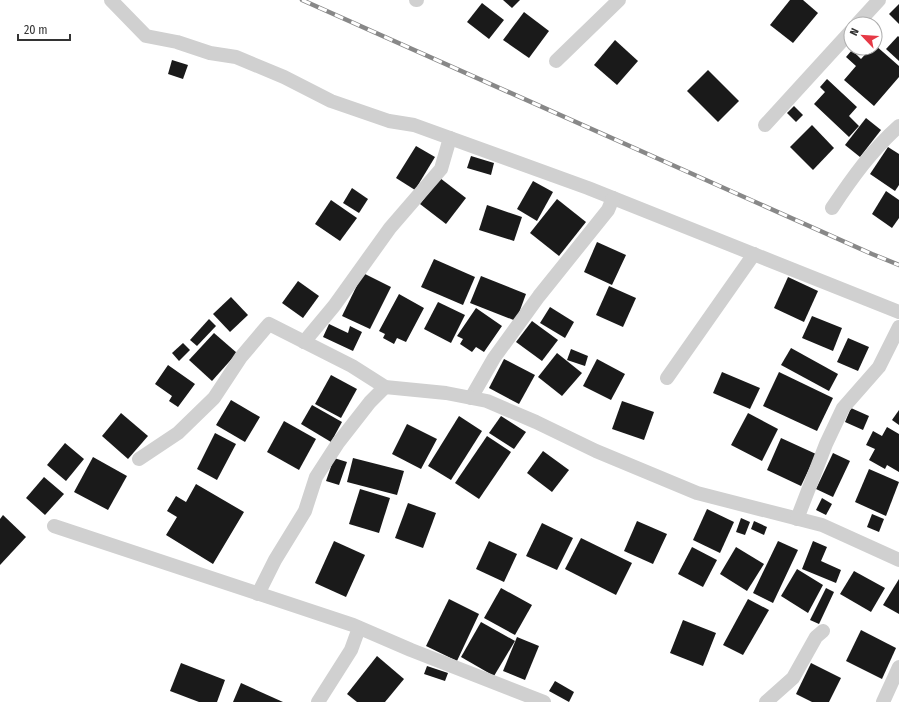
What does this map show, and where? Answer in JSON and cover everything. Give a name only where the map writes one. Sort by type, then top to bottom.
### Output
[{"type":"street","points":[[111,0],[146,36],[177,42],[210,53],[236,57],[284,77],[331,101],[389,121],[414,125],[613,198],[899,312]]},
{"type":"street","points":[[556,61],[619,0]]},
{"type":"street","points":[[865,16],[880,0]]},
{"type":"street","points":[[765,125],[843,40]]},
{"type":"street","points":[[832,208],[857,172],[884,139],[899,126]]},
{"type":"street","points":[[304,342],[334,306],[390,228],[441,169],[450,138]]},
{"type":"street","points":[[471,398],[494,358],[539,296],[608,210],[613,198]]},
{"type":"street","points":[[667,378],[754,254]]},
{"type":"street","points":[[139,459],[178,433],[214,398],[241,357],[270,324],[352,366],[385,387],[446,393],[488,401],[596,451],[697,493],[822,525],[899,560]]},
{"type":"street","points":[[797,519],[826,444],[843,408],[879,367],[899,327]]},
{"type":"street","points":[[258,594],[275,560],[305,511],[316,477],[338,443],[370,402],[385,387]]},
{"type":"street","points":[[54,526],[359,628],[544,702]]},
{"type":"street","points":[[318,702],[351,650],[359,628]]},
{"type":"street","points":[[766,702],[793,678],[816,637],[823,631]]},
{"type":"street","points":[[883,702],[899,667]]},
{"type":"building","points":[[503,0],[520,0],[512,8]]},
{"type":"building","points":[[790,0],[803,0],[818,13],[793,43],[770,25]]},
{"type":"building","points":[[482,3],[504,20],[489,39],[467,22]]},
{"type":"building","points":[[899,4],[899,24],[889,14]]},
{"type":"building","points":[[524,12],[549,31],[529,58],[503,40]]},
{"type":"building","points":[[898,36],[899,37],[899,61],[886,49]]},
{"type":"building","points":[[615,40],[638,61],[617,85],[594,65]]},
{"type":"building","points":[[883,52],[899,66],[899,77],[874,106],[844,80],[856,66],[846,57],[858,56],[861,59],[864,56],[883,56]]},
{"type":"building","points":[[172,60],[188,65],[183,79],[168,74]]},
{"type":"building","points":[[708,70],[739,101],[718,122],[687,91]]},
{"type":"building","points":[[827,79],[857,107],[849,116],[859,126],[849,137],[814,104],[825,92],[820,87]]},
{"type":"building","points":[[794,106],[803,115],[796,122],[787,113]]},
{"type":"building","points":[[866,118],[881,130],[860,157],[845,145]]},
{"type":"building","points":[[812,125],[834,148],[813,170],[790,147]]},
{"type":"building","points":[[416,146],[435,157],[415,190],[396,178]]},
{"type":"building","points":[[888,147],[899,154],[899,185],[895,191],[870,174]]},
{"type":"building","points":[[471,156],[494,163],[491,175],[467,168]]},
{"type":"building","points":[[440,178],[466,198],[446,224],[420,204]]},
{"type":"building","points":[[533,181],[553,192],[537,221],[517,209]]},
{"type":"building","points":[[352,188],[368,199],[359,213],[343,203]]},
{"type":"building","points":[[886,191],[899,200],[899,218],[892,228],[872,214]]},
{"type":"building","points":[[557,199],[586,222],[559,256],[530,233]]},
{"type":"building","points":[[331,200],[357,218],[340,241],[315,224]]},
{"type":"building","points":[[487,205],[522,217],[514,241],[479,230]]},
{"type":"building","points":[[597,242],[626,255],[612,285],[584,272]]},
{"type":"building","points":[[434,259],[475,277],[463,305],[421,287]]},
{"type":"building","points":[[363,273],[391,287],[370,329],[342,316]]},
{"type":"building","points":[[481,276],[526,294],[516,321],[470,303]]},
{"type":"building","points":[[788,277],[818,291],[804,322],[774,308]]},
{"type":"building","points":[[298,281],[319,296],[303,318],[282,303]]},
{"type":"building","points":[[609,286],[636,298],[623,327],[596,315]]},
{"type":"building","points":[[399,294],[424,308],[406,342],[397,338],[394,344],[383,338],[385,334],[379,331]]},
{"type":"building","points":[[231,297],[248,315],[230,332],[213,314]]},
{"type":"building","points":[[438,302],[465,315],[451,343],[424,329]]},
{"type":"building","points":[[550,307],[574,322],[565,338],[540,323]]},
{"type":"building","points":[[476,308],[502,326],[484,352],[476,347],[472,352],[460,344],[463,339],[457,336]]},
{"type":"building","points":[[812,316],[842,328],[833,351],[802,338]]},
{"type":"building","points":[[209,319],[216,326],[197,346],[190,340]]},
{"type":"building","points":[[532,321],[558,340],[542,361],[516,342]]},
{"type":"building","points":[[329,324],[348,333],[350,326],[362,332],[353,351],[323,337]]},
{"type":"building","points":[[214,333],[237,353],[212,381],[189,360]]},
{"type":"building","points":[[848,338],[869,347],[858,371],[837,362]]},
{"type":"building","points":[[183,343],[190,350],[179,361],[172,353]]},
{"type":"building","points":[[791,348],[838,374],[829,391],[781,365]]},
{"type":"building","points":[[571,349],[588,356],[585,366],[567,360]]},
{"type":"building","points":[[557,353],[582,373],[562,396],[538,377]]},
{"type":"building","points":[[504,359],[535,375],[519,404],[489,388]]},
{"type":"building","points":[[597,359],[625,374],[611,400],[583,386]]},
{"type":"building","points":[[168,365],[195,384],[178,407],[169,401],[172,396],[155,384]]},
{"type":"building","points":[[722,372],[760,388],[750,409],[713,393]]},
{"type":"building","points":[[779,372],[833,398],[817,431],[763,406]]},
{"type":"building","points":[[331,375],[357,389],[341,418],[315,404]]},
{"type":"building","points":[[231,400],[260,417],[245,442],[216,425]]},
{"type":"building","points":[[622,401],[654,412],[644,440],[612,429]]},
{"type":"building","points":[[312,405],[342,422],[331,442],[301,424]]},
{"type":"building","points":[[851,408],[869,416],[863,430],[845,422]]},
{"type":"building","points":[[899,410],[899,425],[892,420]]},
{"type":"building","points":[[121,413],[148,436],[128,459],[102,436]]},
{"type":"building","points":[[748,413],[778,429],[762,461],[731,445]]},
{"type":"building","points":[[459,416],[482,431],[451,480],[428,466]]},
{"type":"building","points":[[501,416],[526,432],[514,449],[489,433]]},
{"type":"building","points":[[284,421],[316,439],[299,470],[267,452]]},
{"type":"building","points":[[407,424],[437,439],[421,469],[392,454]]},
{"type":"building","points":[[887,427],[899,434],[899,472],[887,465],[885,469],[869,460],[875,449],[866,445],[873,431],[882,436]]},
{"type":"building","points":[[215,433],[236,444],[217,480],[197,469]]},
{"type":"building","points":[[487,436],[511,452],[479,499],[455,483]]},
{"type":"building","points":[[781,438],[816,454],[801,486],[767,470]]},
{"type":"building","points":[[65,443],[84,459],[66,481],[47,465]]},
{"type":"building","points":[[543,451],[569,470],[552,492],[527,473]]},
{"type":"building","points":[[833,453],[850,461],[833,497],[816,489]]},
{"type":"building","points":[[93,457],[127,476],[108,510],[74,492]]},
{"type":"building","points":[[334,458],[347,462],[339,485],[326,481]]},
{"type":"building","points":[[353,458],[404,471],[397,495],[347,482]]},
{"type":"building","points":[[869,469],[899,482],[886,516],[855,502]]},
{"type":"building","points":[[44,477],[64,494],[45,515],[26,498]]},
{"type":"building","points":[[196,484],[244,512],[213,564],[166,535],[177,517],[167,511],[176,496],[186,502]]},
{"type":"building","points":[[360,489],[390,498],[379,533],[349,524]]},
{"type":"building","points":[[822,498],[832,504],[826,515],[816,510]]},
{"type":"building","points":[[408,503],[436,513],[423,548],[395,538]]},
{"type":"building","points":[[707,509],[734,522],[720,553],[693,540]]},
{"type":"building","points":[[872,514],[884,519],[879,532],[867,527]]},
{"type":"building","points":[[3,515],[26,537],[0,565],[0,519]]},
{"type":"building","points":[[741,518],[750,522],[745,535],[736,532]]},
{"type":"building","points":[[637,521],[667,534],[653,564],[624,551]]},
{"type":"building","points":[[754,521],[767,527],[764,535],[751,529]]},
{"type":"building","points":[[542,523],[573,538],[557,570],[526,556]]},
{"type":"building","points":[[581,538],[632,563],[616,595],[565,569]]},
{"type":"building","points":[[334,541],[365,555],[346,597],[315,583]]},
{"type":"building","points":[[489,541],[517,554],[504,582],[476,569]]},
{"type":"building","points":[[778,541],[798,550],[773,603],[753,593]]},
{"type":"building","points":[[813,541],[827,547],[821,561],[841,570],[836,583],[802,569]]},
{"type":"building","points":[[692,547],[717,560],[703,587],[678,574]]},
{"type":"building","points":[[736,547],[764,564],[747,591],[720,574]]},
{"type":"building","points":[[797,569],[823,585],[808,613],[781,596]]},
{"type":"building","points":[[854,571],[885,588],[871,612],[840,594]]},
{"type":"building","points":[[899,579],[899,614],[883,605]]},
{"type":"building","points":[[501,588],[532,605],[515,635],[484,618]]},
{"type":"building","points":[[826,588],[834,592],[819,624],[810,620]]},
{"type":"building","points":[[449,599],[479,614],[457,661],[426,646]]},
{"type":"building","points":[[748,599],[769,610],[743,655],[723,645]]},
{"type":"building","points":[[683,620],[716,633],[703,666],[670,653]]},
{"type":"building","points":[[481,622],[515,641],[494,676],[461,657]]},
{"type":"building","points":[[861,630],[896,648],[882,679],[846,661]]},
{"type":"building","points":[[517,637],[539,646],[525,680],[503,671]]},
{"type":"building","points":[[377,656],[404,679],[385,702],[357,702],[347,694]]},
{"type":"building","points":[[181,663],[225,680],[217,702],[199,702],[170,691]]},
{"type":"building","points":[[811,663],[841,678],[829,702],[812,702],[796,694]]},
{"type":"building","points":[[427,666],[448,673],[445,681],[424,674]]},
{"type":"building","points":[[555,681],[574,692],[569,702],[549,691]]},
{"type":"building","points":[[241,683],[283,702],[233,702]]},
{"type":"railway","points":[[302,0],[899,265]]}]
